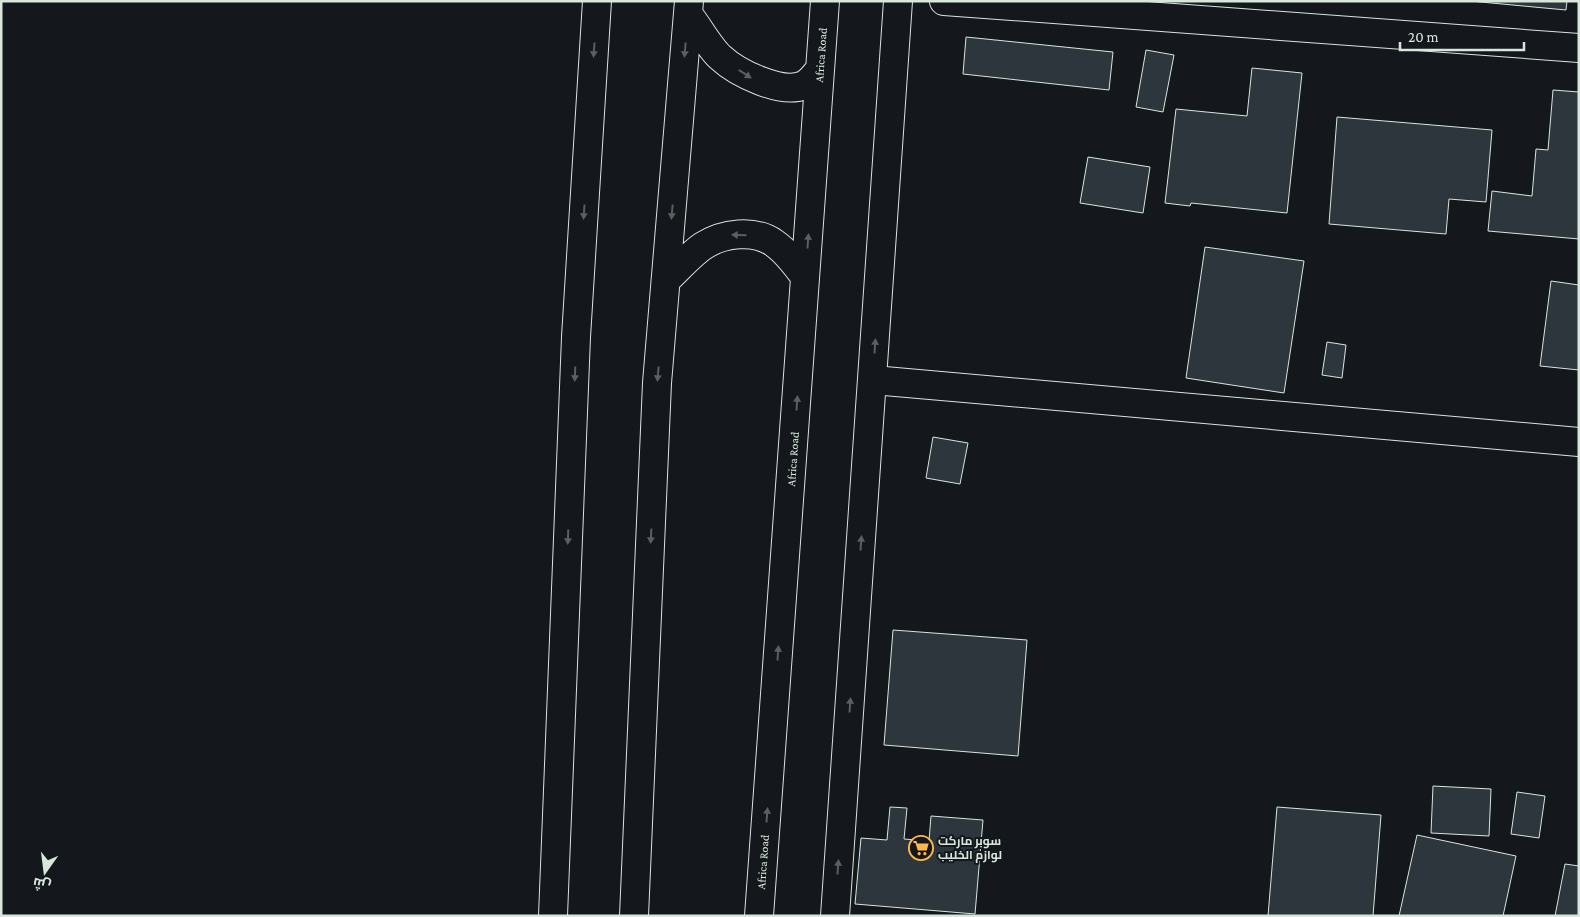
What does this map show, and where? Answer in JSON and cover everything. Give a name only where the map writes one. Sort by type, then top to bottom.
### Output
[{"type":"main road","points":[[553,916],[576,337],[597,1]]},
{"type":"main road","name":"Africa Road","points":[[759,916],[825,1]]},
{"type":"main road","points":[[835,916],[898,1]]},
{"type":"main road","points":[[944,1],[1579,48]]},
{"type":"main road","points":[[689,8],[720,57],[755,80],[795,88],[806,84],[820,69]]},
{"type":"main road","points":[[634,916],[658,383],[689,8]]},
{"type":"main road","points":[[666,280],[703,246],[731,235],[757,236],[773,242],[787,254],[805,277]]},
{"type":"main road","points":[[873,380],[1579,442]]},
{"type":"building","points":[[1470,1],[1567,1],[1566,10]]},
{"type":"building","points":[[966,37],[1113,52],[1109,90],[963,74]]},
{"type":"building","points":[[1146,50],[1174,55],[1163,112],[1136,107]]},
{"type":"building","points":[[1252,68],[1302,73],[1287,213],[1191,203],[1190,206],[1165,203],[1176,109],[1247,116]]},
{"type":"building","points":[[1553,90],[1579,92],[1579,239],[1488,231],[1492,191],[1532,196],[1536,149],[1548,150]]},
{"type":"building","points":[[1337,117],[1492,130],[1486,202],[1449,199],[1446,234],[1329,224]]},
{"type":"building","points":[[1088,157],[1150,167],[1143,213],[1080,203]]},
{"type":"building","points":[[1205,247],[1304,261],[1284,393],[1186,378]]},
{"type":"building","points":[[1551,281],[1579,285],[1579,370],[1540,366]]},
{"type":"building","points":[[1327,342],[1346,345],[1342,378],[1322,375]]},
{"type":"building","points":[[933,437],[968,443],[960,484],[926,478]]},
{"type":"building","points":[[893,630],[1027,640],[1018,756],[884,745]]},
{"type":"building","points":[[1433,786],[1491,789],[1489,836],[1431,833]]},
{"type":"building","points":[[1517,792],[1545,796],[1539,838],[1511,834]]},
{"type":"building","points":[[890,807],[907,808],[904,839],[929,841],[931,816],[983,820],[975,914],[855,904],[861,838],[887,840]]},
{"type":"building","points":[[1277,807],[1381,815],[1373,916],[1268,916]]},
{"type":"building","points":[[1417,835],[1516,856],[1503,916],[1399,916]]},
{"type":"building","points":[[1565,864],[1579,866],[1579,916],[1555,916]]},
{"type":"place","name":"سوبر ماركت لوازم الخليب","points":[[921,848]]}]
